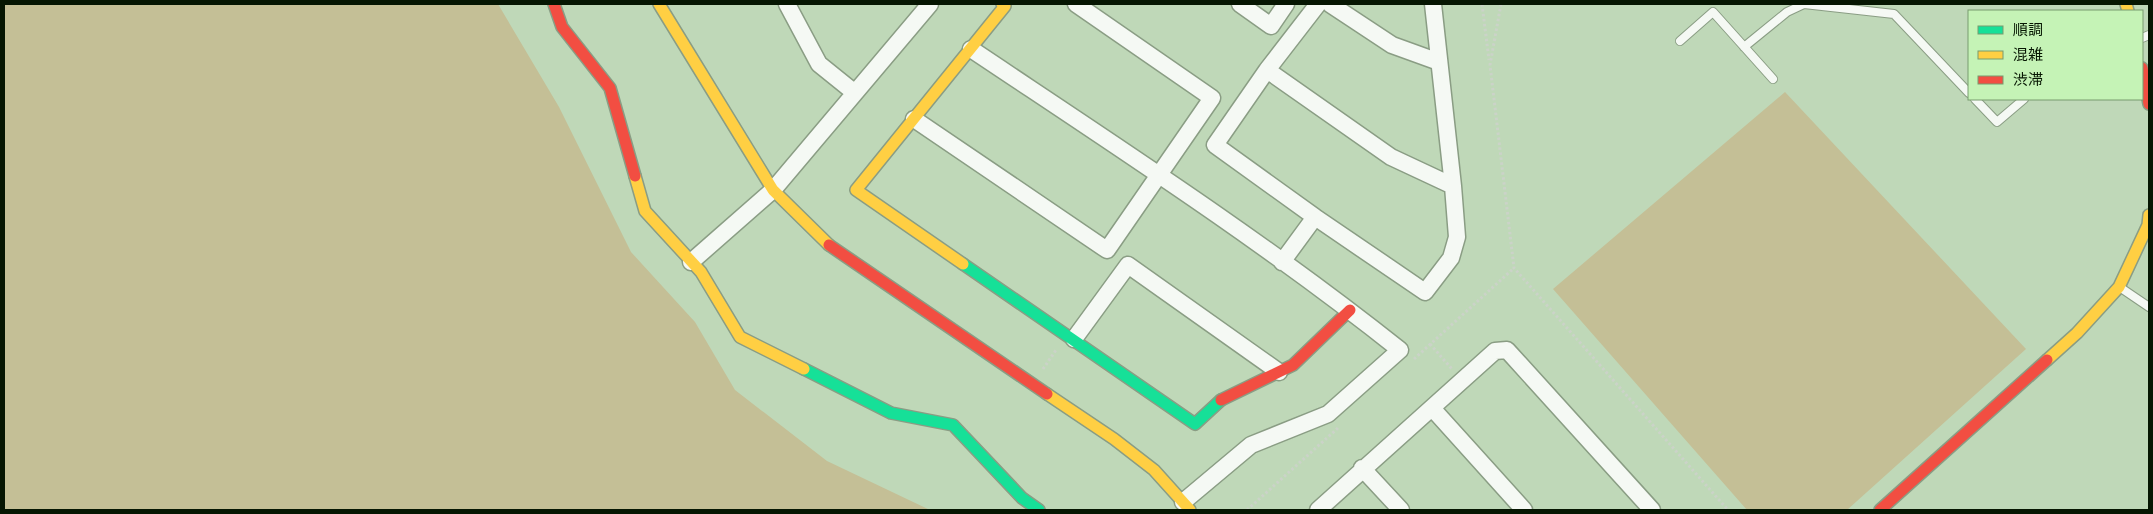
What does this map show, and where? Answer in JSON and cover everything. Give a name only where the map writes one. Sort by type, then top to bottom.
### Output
[{"type":"street","points":[[554,4],[562,27],[610,88],[645,211],[701,272],[740,337],[891,413],[953,424],[1022,498],[1039,510]]},
{"type":"street","points":[[659,4],[773,190],[832,250],[1114,439],[1154,470],[1187,506],[1251,445],[1328,414],[1400,350],[1350,310],[1158,174],[971,49]]},
{"type":"street","points":[[691,262],[773,190],[930,4]]},
{"type":"street","points":[[1004,4],[971,49],[856,190],[1074,339],[1194,424],[1224,398],[1293,365],[1350,310]]},
{"type":"street","points":[[914,119],[1107,250],[1212,98],[1076,4]]},
{"type":"street","points":[[1240,4],[1271,26],[1286,4]]},
{"type":"street","points":[[1318,4],[1267,70],[1215,145],[1425,292],[1451,258],[1457,237],[1433,4]]},
{"type":"street","points":[[1330,4],[1392,45],[1439,62]]},
{"type":"street","points":[[791,6],[820,64],[856,93]]},
{"type":"street","points":[[1267,70],[1391,157],[1453,186]]},
{"type":"street","points":[[2143,73],[2149,104]]},
{"type":"street","points":[[1880,510],[2077,333],[2119,287],[2148,225],[2149,215]]},
{"type":"street","points":[[1282,262],[1315,216]]},
{"type":"street","points":[[1074,339],[1128,265],[1279,372]]},
{"type":"street","points":[[1318,510],[1362,468],[1495,351],[1507,350],[1652,510]]},
{"type":"street","points":[[1432,408],[1524,510]]},
{"type":"street","points":[[1362,468],[1401,510]]},
{"type":"lane","points":[[1744,47],[1787,12],[1804,4],[1894,14],[1968,91]]},
{"type":"lane","points":[[1680,42],[1713,12],[1773,79]]},
{"type":"lane","points":[[1975,100],[1997,122],[2023,100]]},
{"type":"lane","points":[[2119,287],[2149,307]]},
{"type":"path","points":[[1482,4],[1514,268],[1728,510]]},
{"type":"path","points":[[1490,65],[1500,4]]},
{"type":"path","points":[[1430,344],[1462,380]]},
{"type":"shaded area","points":[[4,4],[498,4],[559,107],[631,252],[695,322],[735,390],[827,461],[930,510],[4,510]]},
{"type":"shaded area","points":[[1785,92],[2026,349],[1847,510],[1747,510],[1553,289]]},
{"type":"traffic: fast","points":[[963,264],[1195,424],[1221,400]]},
{"type":"traffic: fast","points":[[804,369],[891,413],[953,425],[1022,498],[1039,510]]},
{"type":"traffic: slow","points":[[659,4],[773,190],[829,245]]},
{"type":"traffic: slow","points":[[963,264],[856,190],[1005,6],[1002,4]]},
{"type":"traffic: slow","points":[[2126,4],[2128,10]]},
{"type":"traffic: slow","points":[[635,176],[645,211],[701,272],[740,337],[804,369]]},
{"type":"traffic: slow","points":[[2047,360],[2077,333],[2119,287],[2148,225],[2149,215]]},
{"type":"traffic: slow","points":[[1047,394],[1114,439],[1154,470],[1190,510]]},
{"type":"traffic: jam","points":[[554,4],[562,27],[610,88],[635,176]]},
{"type":"traffic: jam","points":[[2143,73],[2149,104]]},
{"type":"traffic: jam","points":[[829,245],[1047,394]]},
{"type":"traffic: jam","points":[[1221,400],[1293,365],[1350,310]]},
{"type":"traffic: jam","points":[[1880,510],[2047,360]]}]
